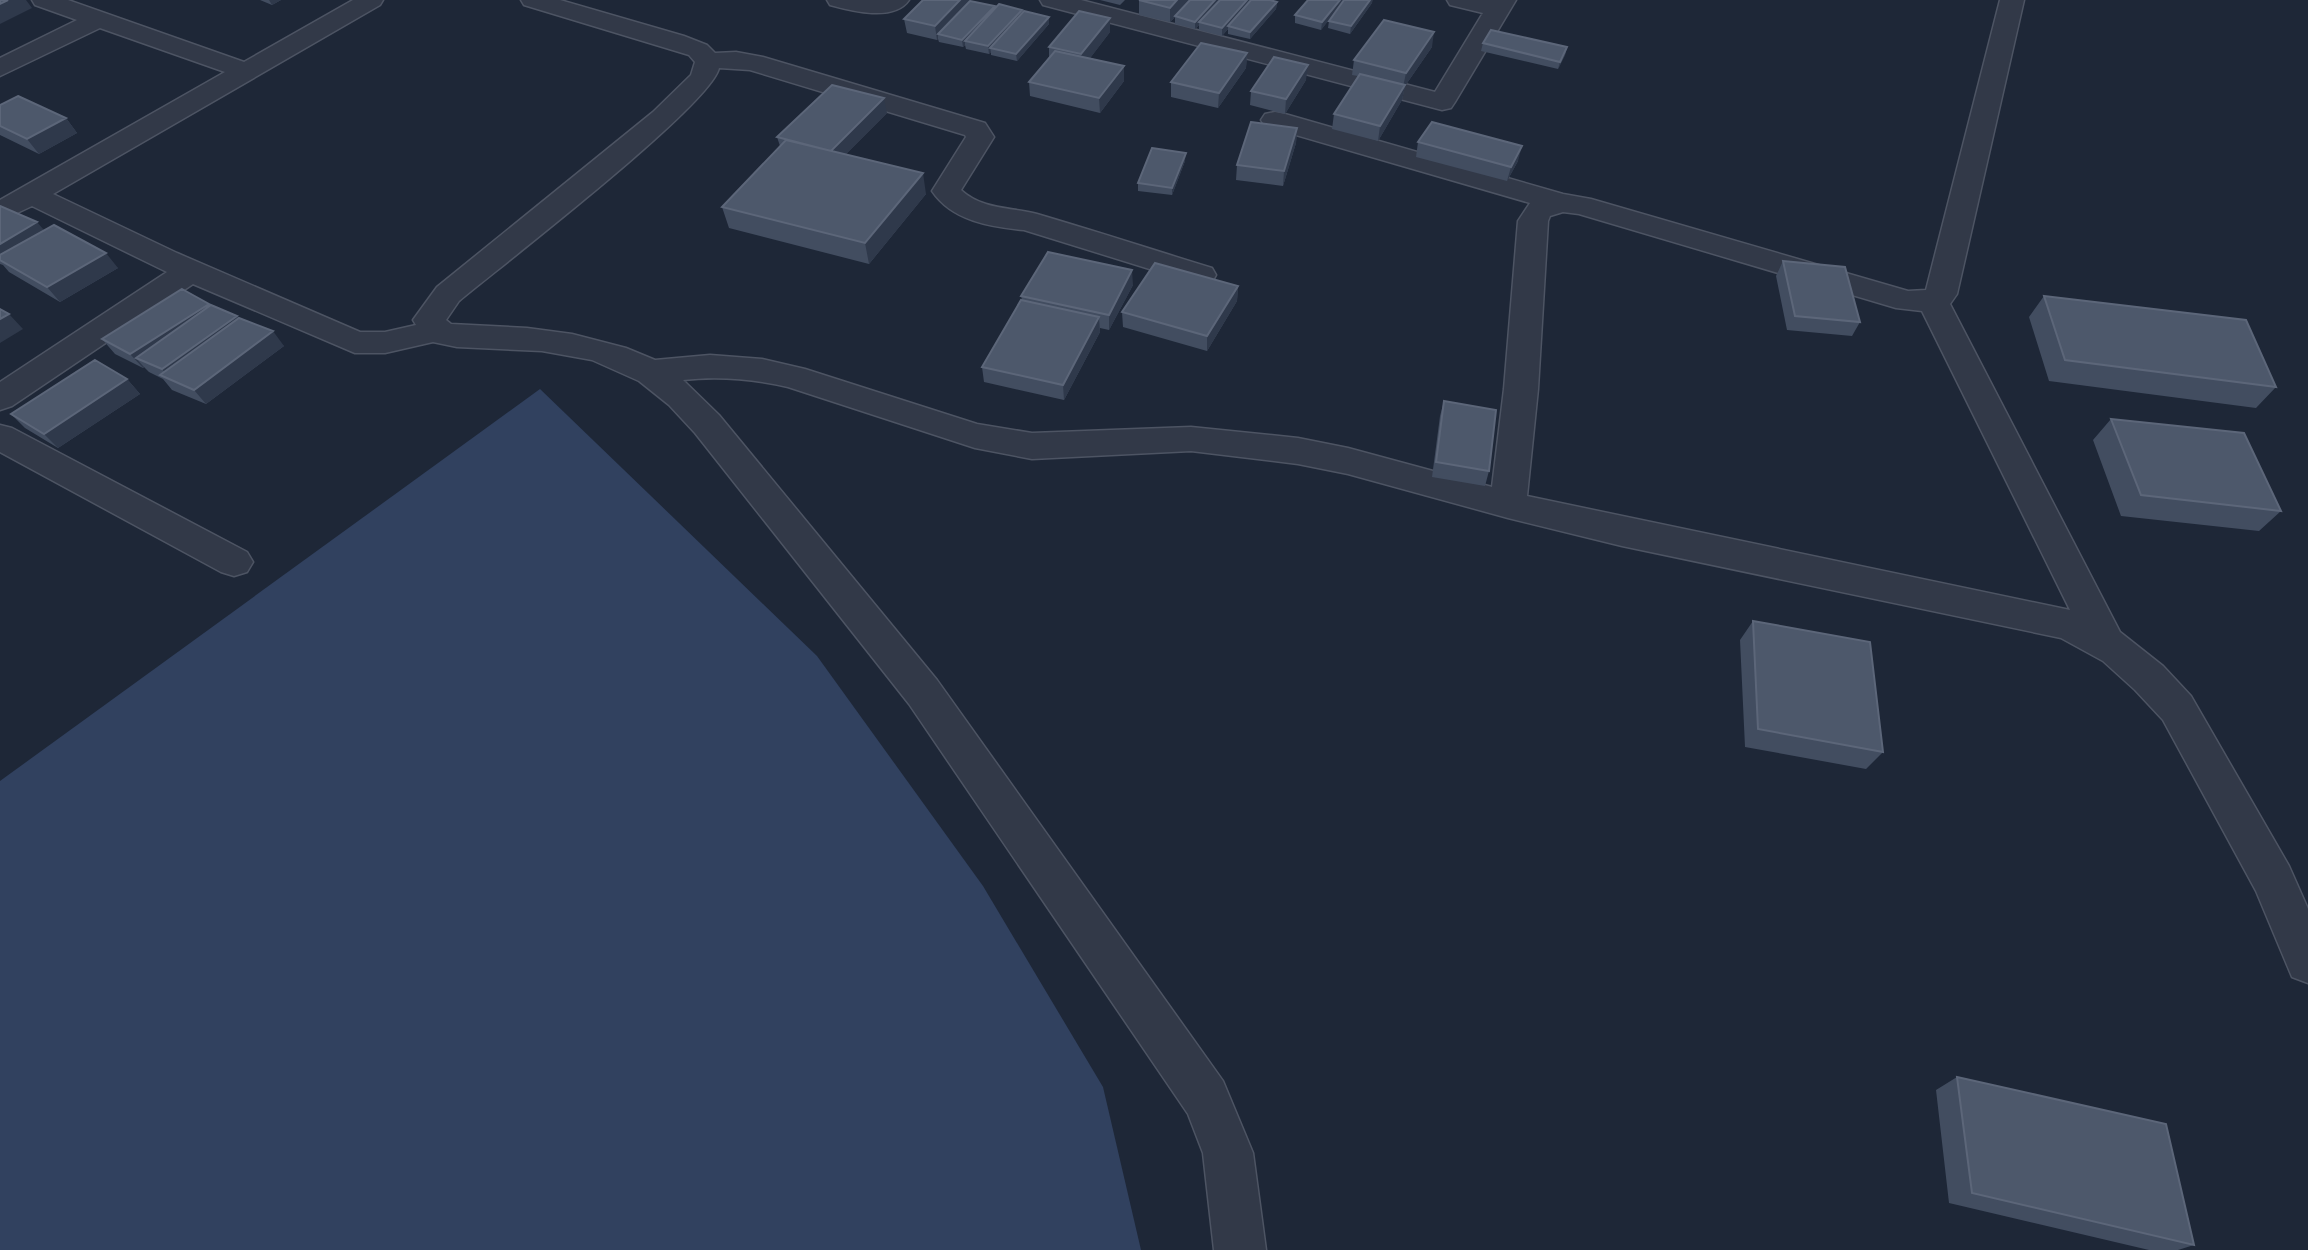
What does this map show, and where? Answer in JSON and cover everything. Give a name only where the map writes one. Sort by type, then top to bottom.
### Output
[{"type":"street","points":[[44,0],[246,71]]},
{"type":"street","points":[[0,212],[371,0]]},
{"type":"street","points":[[533,0],[625,15],[698,50],[708,61],[736,60],[754,63],[975,129],[980,137],[946,191],[951,198],[965,207],[1008,220],[1027,221],[1201,275]]},
{"type":"street","points":[[839,0],[875,7],[897,0]]},
{"type":"street","points":[[1052,0],[1442,102],[1500,4],[1459,0]]},
{"type":"street","points":[[1275,120],[1561,203],[1581,205],[1907,301],[1933,302],[1941,295],[2012,0]]},
{"type":"street","points":[[0,68],[99,19]]},
{"type":"street","points":[[708,61],[704,78],[663,118],[448,294],[429,320],[435,330],[448,335],[518,338],[566,344],[629,361],[650,372],[678,393],[707,424],[923,692],[1206,1098],[1228,1153],[1240,1250]]},
{"type":"street","points":[[30,194],[355,342],[370,345],[396,342],[435,330]]},
{"type":"street","points":[[1508,505],[1521,389],[1533,221],[1539,210],[1561,203]]},
{"type":"street","points":[[0,398],[192,270]]},
{"type":"street","points":[[1933,302],[2106,643]]},
{"type":"street","points":[[650,372],[710,366],[762,370],[793,377],[975,436],[1032,446],[1191,439],[1298,451],[1348,461],[1508,505],[1822,575],[2066,624],[2106,643],[2149,678],[2177,708],[2273,880],[2308,961]]},
{"type":"street","points":[[0,437],[234,562]]},
{"type":"water","points":[[540,389],[817,656],[983,886],[1103,1087],[1141,1250],[0,1250],[0,781]]},
{"type":"building","points":[[923,0],[960,0],[935,26],[904,19]]},
{"type":"building","points":[[1139,0],[1177,0],[1170,8]]},
{"type":"building","points":[[1190,0],[1215,0],[1195,22],[1175,16]]},
{"type":"building","points":[[1220,0],[1247,0],[1222,28],[1199,22]]},
{"type":"building","points":[[1251,0],[1277,2],[1250,32],[1228,26]]},
{"type":"building","points":[[1308,0],[1340,0],[1322,22],[1295,15]]},
{"type":"building","points":[[1344,0],[1370,0],[1351,26],[1329,21]]},
{"type":"building","points":[[970,1],[995,6],[962,40],[938,34]]},
{"type":"building","points":[[999,4],[1022,10],[988,46],[965,41]]},
{"type":"building","points":[[1024,11],[1049,17],[1016,54],[990,48]]},
{"type":"building","points":[[1079,11],[1110,18],[1081,54],[1049,47]]},
{"type":"building","points":[[1384,20],[1434,32],[1406,73],[1354,60]]},
{"type":"building","points":[[1491,30],[1567,47],[1560,62],[1483,43]]},
{"type":"building","points":[[1201,43],[1247,53],[1219,93],[1171,82]]},
{"type":"building","points":[[1055,51],[1124,66],[1099,98],[1029,82]]},
{"type":"building","points":[[1274,57],[1308,65],[1286,99],[1251,91]]},
{"type":"building","points":[[1360,74],[1405,85],[1380,126],[1334,114]]},
{"type":"building","points":[[832,85],[884,98],[831,151],[777,137]]},
{"type":"building","points":[[18,96],[66,118],[27,139],[0,126],[0,105]]},
{"type":"building","points":[[1251,122],[1297,128],[1284,171],[1237,165]]},
{"type":"building","points":[[1432,122],[1522,146],[1511,167],[1418,142]]},
{"type":"building","points":[[786,140],[923,173],[865,243],[722,207]]},
{"type":"building","points":[[1152,148],[1186,153],[1172,188],[1138,183]]},
{"type":"building","points":[[0,206],[37,222],[0,244]]},
{"type":"building","points":[[54,225],[106,253],[47,287],[0,260],[0,255]]},
{"type":"building","points":[[1048,252],[1132,270],[1109,315],[1021,296]]},
{"type":"building","points":[[1783,261],[1845,267],[1860,322],[1795,316]]},
{"type":"building","points":[[1155,263],[1238,286],[1207,336],[1122,312]]},
{"type":"building","points":[[182,289],[209,304],[130,354],[102,339]]},
{"type":"building","points":[[2044,296],[2246,320],[2276,387],[2065,360]]},
{"type":"building","points":[[1021,300],[1099,317],[1063,385],[982,367]]},
{"type":"building","points":[[211,305],[237,316],[162,369],[136,358]]},
{"type":"building","points":[[0,309],[9,314],[0,319]]},
{"type":"building","points":[[239,318],[273,331],[194,390],[160,375]]},
{"type":"building","points":[[95,360],[127,379],[44,434],[11,414]]},
{"type":"building","points":[[1444,401],[1496,410],[1489,471],[1436,462]]},
{"type":"building","points":[[2111,419],[2244,433],[2281,511],[2141,495]]},
{"type":"building","points":[[1753,621],[1870,642],[1883,752],[1758,729]]},
{"type":"building","points":[[1957,1077],[2166,1124],[2194,1245],[1972,1193]]}]
